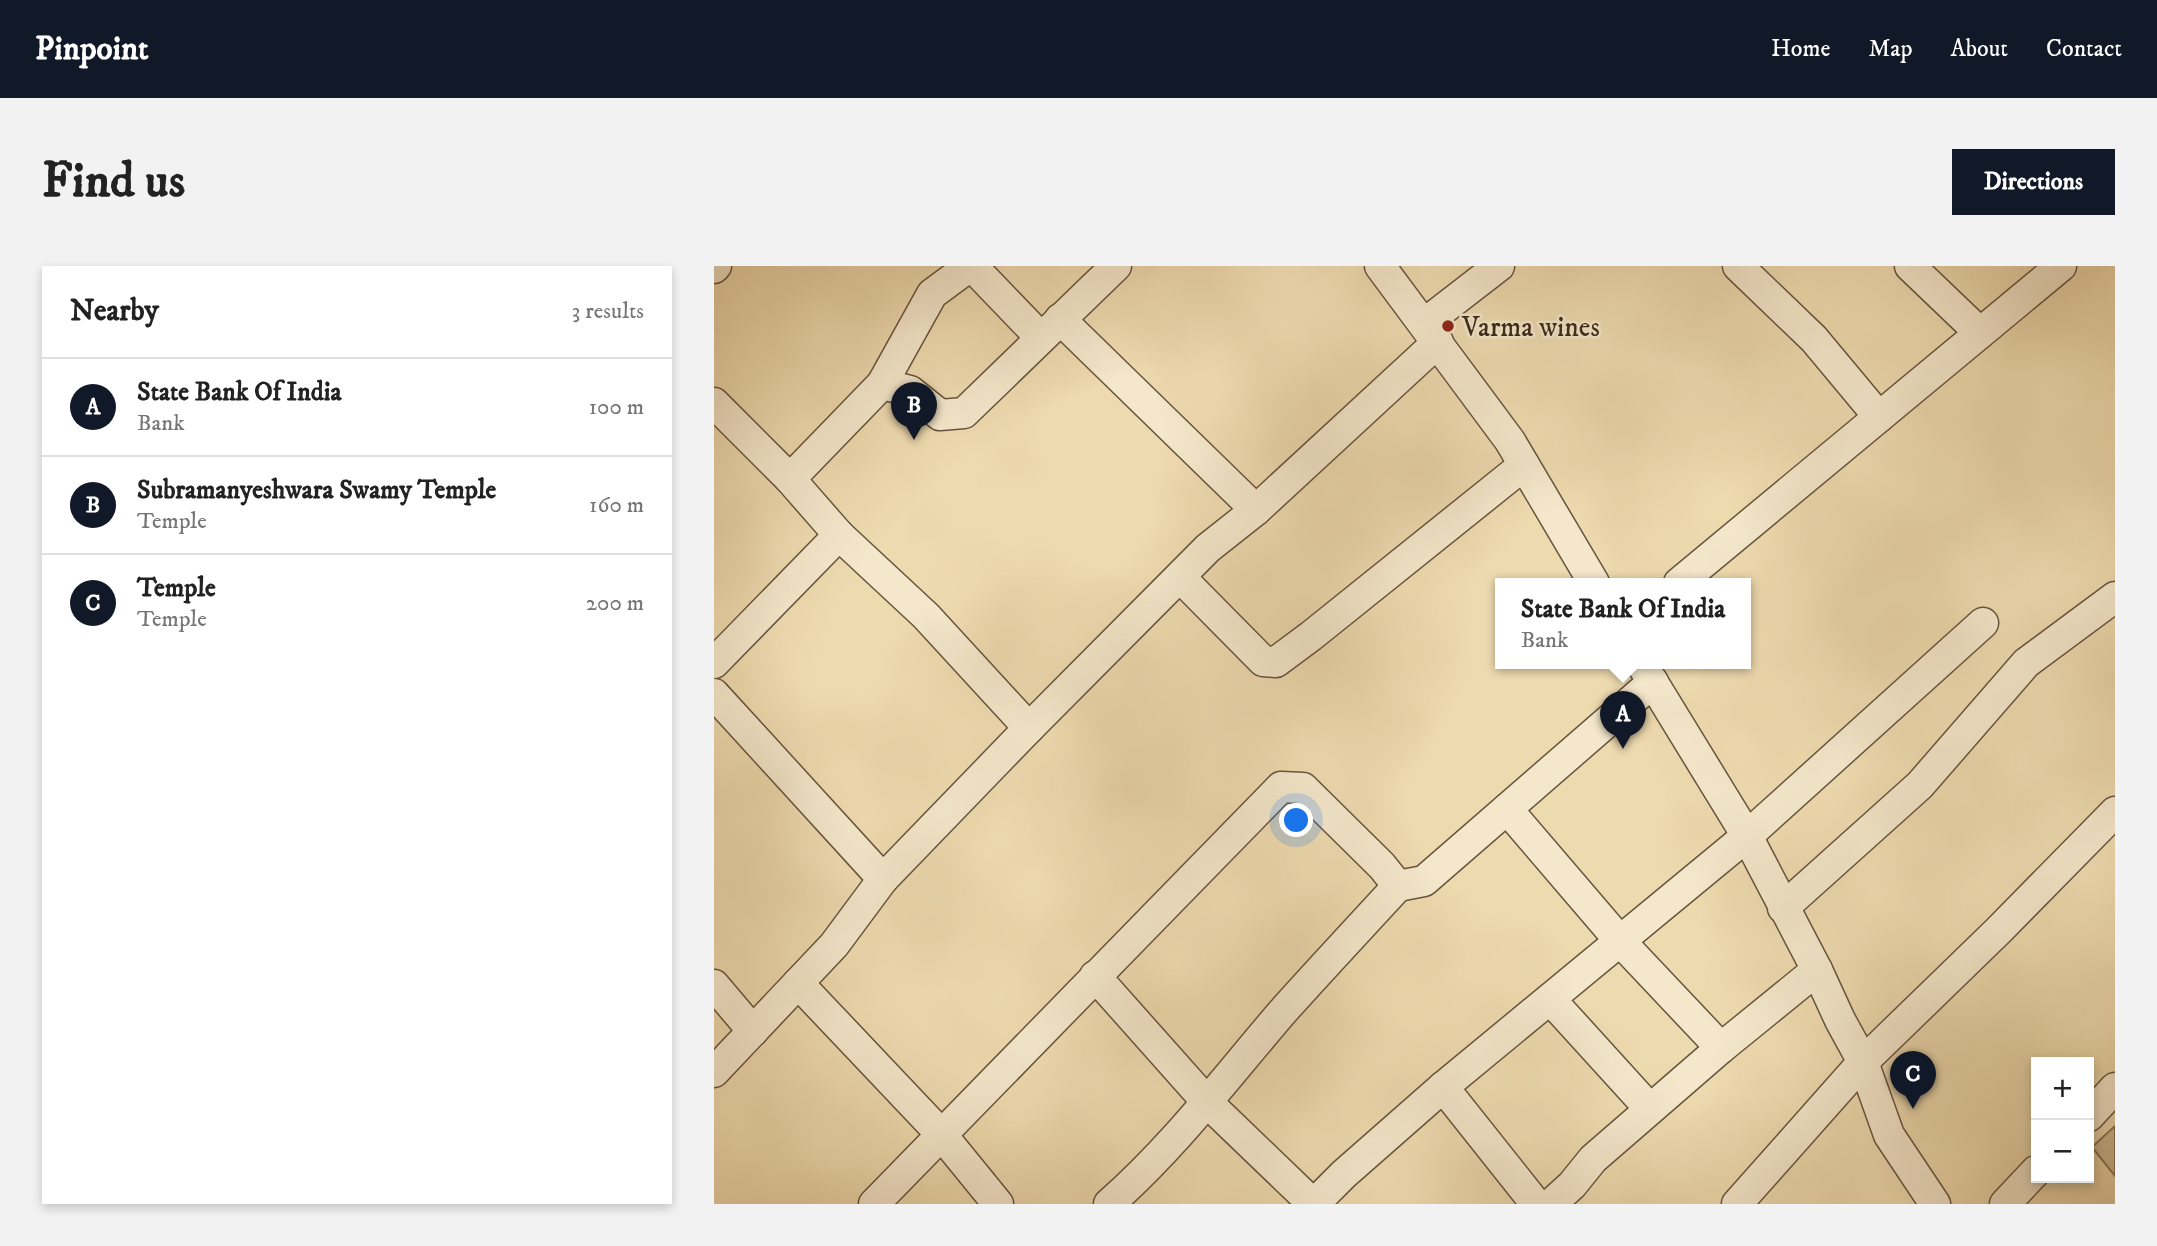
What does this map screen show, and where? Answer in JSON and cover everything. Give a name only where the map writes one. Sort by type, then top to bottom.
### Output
[{"type":"street","points":[[790,479],[882,384],[932,294],[971,266],[1050,328],[1256,510]]},
{"type":"street","points":[[882,384],[909,391],[940,415],[964,413],[1116,266]]},
{"type":"street","points":[[1380,266],[1510,441],[1591,578]]},
{"type":"street","points":[[714,1072],[834,945],[883,879],[1029,728],[1208,548],[1256,510],[1499,266]]},
{"type":"street","points":[[1738,266],[1814,339],[1878,416]]},
{"type":"street","points":[[1910,266],[1980,333]]},
{"type":"street","points":[[1685,578],[2062,266]]},
{"type":"street","points":[[714,403],[790,479],[839,535],[926,616],[1029,728]]},
{"type":"street","points":[[1180,577],[1263,661],[1276,662],[1524,465]]},
{"type":"street","points":[[714,663],[839,535]]},
{"type":"street","points":[[1783,908],[1920,785],[2026,663],[2115,597]]},
{"type":"street","points":[[1095,976],[1208,1103],[1313,1204],[1443,1087],[1747,836],[1983,623]]},
{"type":"street","points":[[1109,1204],[1141,1175],[1208,1103],[1285,1010],[1398,886],[1424,881],[1507,809],[1647,673],[1747,836],[1863,1062],[1889,1135],[1935,1204]]},
{"type":"street","points":[[714,694],[883,879]]},
{"type":"street","points":[[874,1204],[1281,787],[1303,788],[1382,866],[1398,886]]},
{"type":"street","points":[[1507,809],[1620,941],[1721,1048]]},
{"type":"street","points":[[1737,1204],[1863,1062],[2115,812]]},
{"type":"street","points":[[1551,1204],[1572,1185],[1593,1159],[1816,970]]},
{"type":"street","points":[[798,983],[941,1134],[998,1204]]},
{"type":"street","points":[[714,985],[753,1031]]},
{"type":"street","points":[[1550,999],[1650,1109]]},
{"type":"street","points":[[1443,1087],[1536,1204]]},
{"type":"street","points":[[2094,1111],[2115,1088]]},
{"type":"street","points":[[2005,1204],[2031,1176]]},
{"type":"shaded area","points":[[2115,1126],[2115,1176],[2094,1150],[2094,1145]]},
{"type":"place","name":"Varma wines","points":[[1448,326]]},
{"type":"place","name":"Subramanyeshwara Swamy Temple","points":[[914,440]]},
{"type":"place","name":"State Bank Of India","points":[[1623,749]]},
{"type":"place","name":"Temple","points":[[1913,1109]]}]
